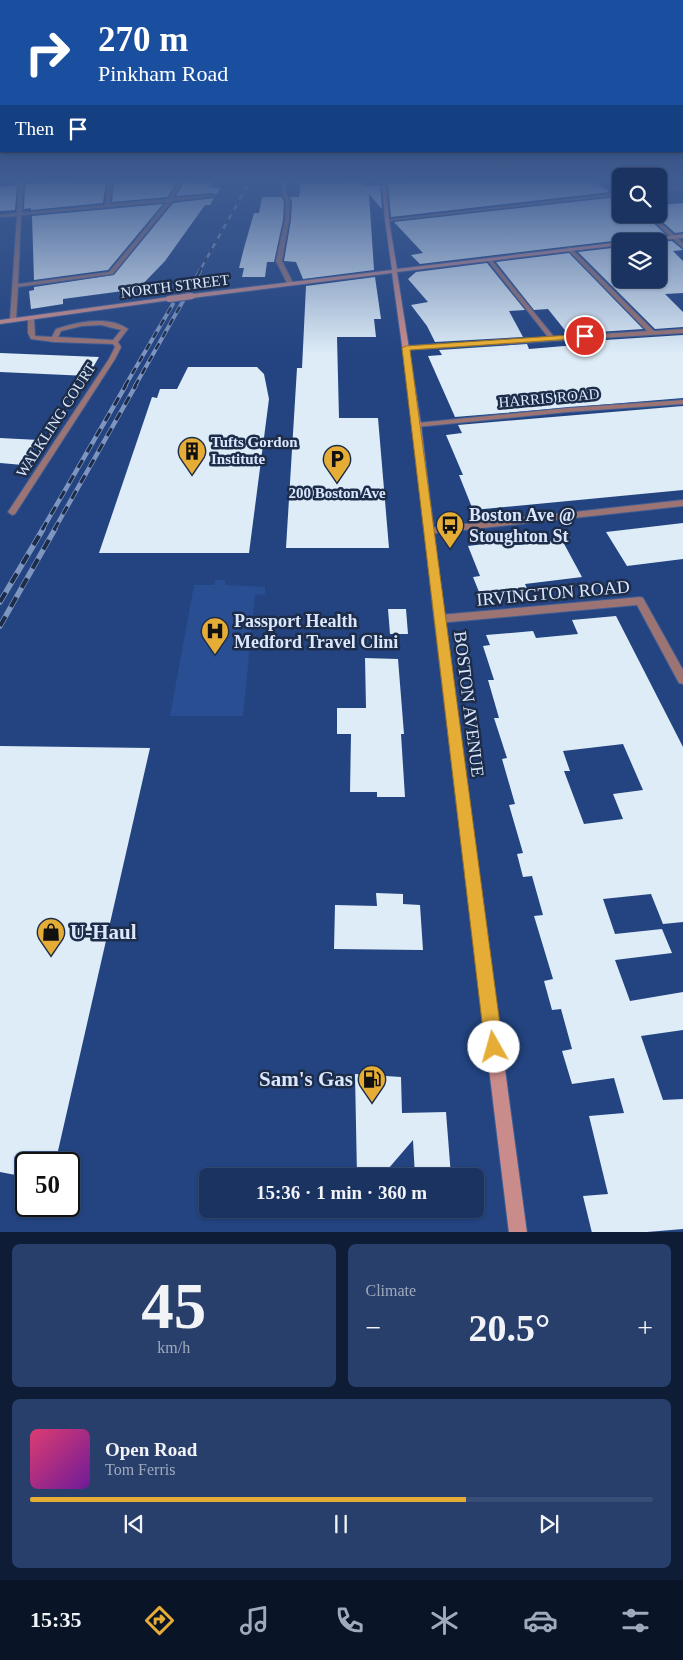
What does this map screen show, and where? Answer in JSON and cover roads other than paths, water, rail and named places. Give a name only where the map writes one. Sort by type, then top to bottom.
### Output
[{"type":"main road","name":"BOSTON AVENUE","points":[[390,238],[417,424],[439,620],[518,1232]]},
{"type":"main road","name":"NORTH STREET","points":[[0,322],[290,283],[612,244]]},
{"type":"street","points":[[13,320],[17,238]]},
{"type":"street","points":[[14,286],[111,273],[139,238]]},
{"type":"street","points":[[283,238],[279,261],[290,283]]},
{"type":"street","points":[[570,250],[652,333]]},
{"type":"street","points":[[490,260],[552,338]]},
{"type":"street","points":[[31,318],[33,338],[54,340],[115,342],[125,329],[104,324],[70,326],[58,330],[54,340]]},
{"type":"street","points":[[406,348],[683,330]]},
{"type":"street","name":"WALKLING COURT","points":[[12,512],[112,359],[118,347],[115,342]]},
{"type":"street","name":"HARRIS ROAD","points":[[417,424],[568,410],[683,402]]},
{"type":"street","points":[[428,530],[683,503]]},
{"type":"street","name":"IRVINGTON ROAD","points":[[439,620],[640,601],[683,680]]},
{"type":"railway","points":[[199,272],[218,238]]},
{"type":"railway","points":[[135,386],[200,271]]},
{"type":"railway","points":[[125,386],[173,304]]},
{"type":"railway","points":[[42,530],[126,385]]},
{"type":"railway","points":[[54,530],[136,385]]},
{"type":"railway","points":[[0,602],[43,529]]},
{"type":"railway","points":[[0,626],[55,529]]},
{"type":"place","name":"Tufts Gordon Institute","points":[[192,475]]},
{"type":"place","name":"200 Boston Ave","points":[[337,483]]},
{"type":"place","name":"Boston Ave @ Stoughton St","points":[[450,549]]},
{"type":"place","name":"Passport Health Medford Travel Clini","points":[[215,655]]},
{"type":"place","name":"U-Haul","points":[[51,956]]},
{"type":"place","name":"Sam's Gas","points":[[372,1103]]}]
